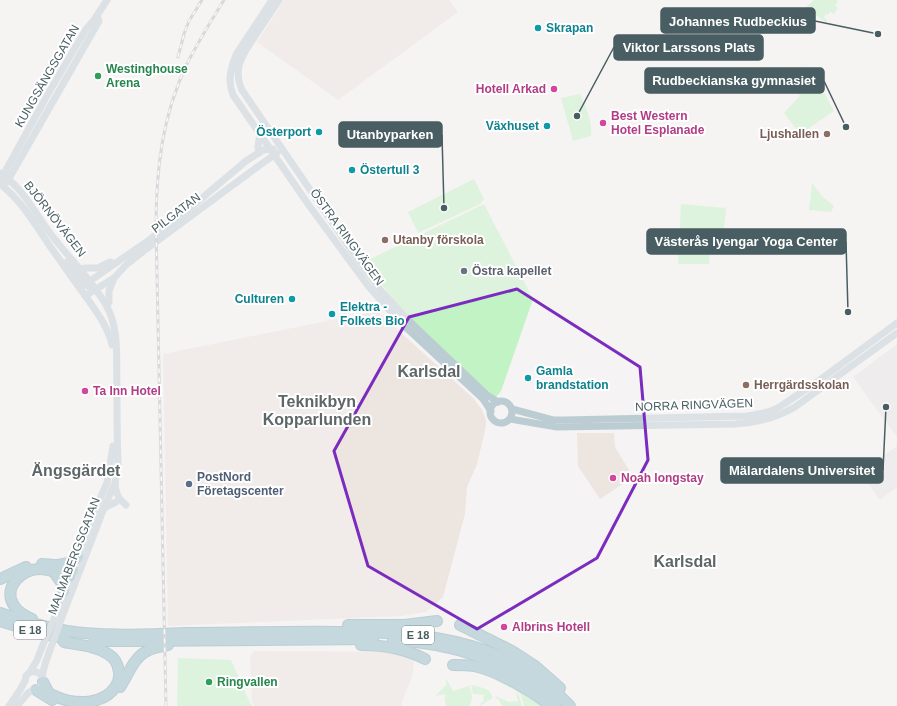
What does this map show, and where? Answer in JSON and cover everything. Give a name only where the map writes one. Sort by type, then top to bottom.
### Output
[{"type":"highway","points":[[64,592],[56,569],[78,557]]},
{"type":"highway","name":"E 18","points":[[0,579],[30,565],[43,564],[75,575]]},
{"type":"highway","name":"E 18","points":[[42,626],[38,621],[26,617],[18,611],[11,600],[11,588],[17,579],[24,573],[40,569],[56,569]]},
{"type":"highway","name":"E 18","points":[[0,612],[42,626],[68,631],[103,634],[380,639],[409,641],[448,647],[508,668],[541,689],[561,706]]},
{"type":"highway","name":"E 18","points":[[0,621],[39,633],[99,641],[185,641],[323,632],[385,632],[415,634],[446,639],[484,649],[532,673],[550,687],[570,706]]},
{"type":"highway","name":"E 18","points":[[244,636],[281,627],[370,624],[405,625],[437,621]]},
{"type":"highway","points":[[460,625],[512,651],[535,666],[558,685],[577,706]]},
{"type":"highway","name":"E 18","points":[[244,636],[254,643],[266,644],[381,646],[403,649],[425,659]]},
{"type":"highway","name":"E 18","points":[[39,685],[55,696],[66,700],[87,702],[97,700],[108,694],[113,690],[117,683],[119,678],[119,669],[113,657],[100,650],[80,644],[65,642],[61,637]]},
{"type":"highway","name":"E 18","points":[[91,706],[106,701],[117,691],[123,684],[134,662],[142,654],[153,648],[177,644],[185,641]]},
{"type":"highway","points":[[452,665],[483,668],[524,688],[551,706]]},
{"type":"highway","points":[[39,685],[59,703],[69,706]]},
{"type":"main road","name":"KUNGSÄNGSGATAN","points":[[2,179],[48,94],[86,29],[107,0]]},
{"type":"main road","points":[[272,0],[237,53],[229,80],[230,89],[233,95],[272,151]]},
{"type":"main road","points":[[272,151],[276,141],[242,90],[240,84],[239,66],[247,48],[279,0]]},
{"type":"main road","name":"KUNGSÄNGSGATAN","points":[[2,179],[99,21],[95,18]]},
{"type":"main road","points":[[229,80],[235,83],[242,96],[246,97]]},
{"type":"main road","points":[[260,134],[258,146],[272,151]]},
{"type":"main road","name":"ÖSTRA RINGVÄGEN","points":[[272,151],[308,204],[369,287],[400,322],[483,399],[491,412]]},
{"type":"main road","name":"ÖSTRA RINGVÄGEN","points":[[272,151],[295,168],[358,260],[381,290],[406,318],[487,395],[498,402]]},
{"type":"main road","name":"PILGATAN","points":[[88,288],[114,278],[126,265],[260,165],[261,159],[272,151]]},
{"type":"main road","name":"PILGATAN","points":[[88,288],[114,264],[183,214],[246,161],[272,151]]},
{"type":"main road","points":[[260,165],[269,162],[279,162]]},
{"type":"main road","name":"BJÖRNÖVÄGEN","points":[[2,179],[24,195],[61,262],[88,288]]},
{"type":"main road","name":"BJÖRNÖVÄGEN","points":[[46,234],[80,269],[88,288]]},
{"type":"main road","points":[[80,269],[98,268],[110,262],[114,264]]},
{"type":"main road","points":[[107,306],[109,302],[109,291],[114,278]]},
{"type":"main road","points":[[88,288],[107,313],[110,314]]},
{"type":"main road","name":"MALMABERGSGATAN","points":[[30,672],[59,615],[108,500],[115,483],[118,464],[116,347],[114,324],[107,306],[88,288]]},
{"type":"main road","name":"MALMABERGSGATAN","points":[[17,706],[28,693],[39,685],[50,650],[64,592],[75,575],[78,557],[107,483],[113,451],[111,338],[108,330],[94,307],[88,288]]},
{"type":"main road","name":"NORRA RINGVÄGEN","points":[[512,409],[553,420],[747,416],[769,412],[780,407],[817,382],[897,323]]},
{"type":"main road","name":"NORRA RINGVÄGEN","points":[[510,419],[557,427],[735,424],[757,422],[784,413],[897,333]]},
{"type":"main road","points":[[498,402],[509,404],[512,409],[510,419],[504,423],[499,423],[491,416],[492,407],[498,402]]},
{"type":"main road","points":[[115,483],[116,492],[120,500],[126,506]]},
{"type":"main road","points":[[101,497],[108,500]]},
{"type":"main road","points":[[104,508],[116,502]]},
{"type":"main road","points":[[9,706],[16,697],[26,676],[30,672],[36,671],[39,673],[39,685],[29,689],[24,681]]},
{"type":"highlighted area","points":[[517,289],[640,367],[648,460],[597,558],[477,629],[368,566],[334,451],[409,317]]},
{"type":"shaded area","points":[[284,0],[449,0],[458,12],[338,100],[257,42]]},
{"type":"shaded area","points":[[377,311],[474,399],[482,410],[486,420],[486,426],[477,464],[467,487],[465,514],[443,597],[426,612],[401,616],[168,626],[163,354]]},
{"type":"shaded area","points":[[897,344],[897,437],[853,377]]},
{"type":"shaded area","points":[[577,433],[614,433],[615,447],[633,477],[600,499],[578,466]]},
{"type":"shaded area","points":[[897,446],[897,487],[880,500],[860,472]]},
{"type":"shaded area","points":[[254,651],[384,652],[406,656],[414,662],[412,678],[401,706],[255,706],[252,703],[250,657]]},
{"type":"green space","points":[[814,0],[837,0],[838,1],[835,5],[838,8],[834,14],[830,12],[828,15],[826,14],[824,17],[827,20],[826,22],[805,8]]},
{"type":"green space","points":[[806,66],[834,111],[800,134],[784,113],[800,96],[788,80]]},
{"type":"green space","points":[[580,94],[590,120],[591,136],[573,141],[561,98]]},
{"type":"green space","points":[[474,179],[484,199],[480,204],[418,233],[408,212]]},
{"type":"green space","points":[[812,183],[822,196],[834,206],[831,212],[809,210]]},
{"type":"green space","points":[[484,204],[533,299],[501,391],[496,397],[486,390],[419,327],[396,303],[364,262]]},
{"type":"green space","points":[[681,204],[726,208],[722,248],[710,250],[709,264],[678,264]]},
{"type":"green space","name":"Ringvallen","points":[[178,658],[231,660],[250,703],[253,706],[177,706]]},
{"type":"green space","points":[[484,671],[549,706],[524,706],[521,695],[517,691],[497,681]]},
{"type":"green space","points":[[447,680],[453,691],[469,686],[472,701],[469,706],[444,706],[446,705],[444,697],[446,697],[445,694],[435,696],[447,684],[445,681]]},
{"type":"green space","points":[[471,685],[486,689],[490,692],[493,698],[479,706],[484,701],[483,697],[485,695],[473,694]]},
{"type":"green space","points":[[516,693],[522,706],[502,706],[495,696],[509,702],[518,701]]},
{"type":"railway","points":[[178,57],[189,21],[202,0]]},
{"type":"railway","points":[[166,706],[156,227],[157,185],[166,123],[178,84],[187,64],[224,0]]},
{"type":"place","name":"Skrapan","points":[[538,28]]},
{"type":"place","name":"Johannes Rudbeckius","points":[[878,34]]},
{"type":"place","name":"Westinghouse Arena","points":[[98,76]]},
{"type":"place","name":"Hotell Arkad","points":[[554,89]]},
{"type":"place","name":"Viktor Larssons Plats","points":[[577,116]]},
{"type":"place","name":"Best Western Hotel Esplanade","points":[[603,123]]},
{"type":"place","name":"Växhuset","points":[[547,126]]},
{"type":"place","name":"Rudbeckianska gymnasiet","points":[[846,127]]},
{"type":"place","name":"Österport","points":[[319,132]]},
{"type":"place","name":"Ljushallen","points":[[827,134]]},
{"type":"place","name":"Östertull 3","points":[[352,170]]},
{"type":"place","name":"Utanbyparken","points":[[444,208]]},
{"type":"place","name":"Utanby förskola","points":[[385,240]]},
{"type":"place","name":"Östra kapellet","points":[[464,271]]},
{"type":"place","name":"Culturen","points":[[292,299]]},
{"type":"place","name":"Västerås Iyengar Yoga Center","points":[[848,312]]},
{"type":"place","name":"Elektra - Folkets Bio","points":[[332,314]]},
{"type":"place","name":"Gamla brandstation","points":[[528,378]]},
{"type":"place","name":"Herrgärdsskolan","points":[[746,385]]},
{"type":"place","name":"Ta Inn Hotel","points":[[85,391]]},
{"type":"place","name":"Mälardalens Universitet","points":[[886,407]]},
{"type":"place","name":"Noah longstay","points":[[613,478]]},
{"type":"place","name":"PostNord Företagscenter","points":[[189,484]]},
{"type":"place","name":"Albrins Hotell","points":[[504,627]]},
{"type":"place","name":"Ringvallen","points":[[209,682]]},
{"type":"district","name":"Karlsdal","points":[[429,371]]},
{"type":"district","name":"Teknikbyn Kopparlunden","points":[[317,410]]},
{"type":"district","name":"Ängsgärdet","points":[[76,470]]},
{"type":"district","name":"Karlsdal","points":[[685,561]]}]
